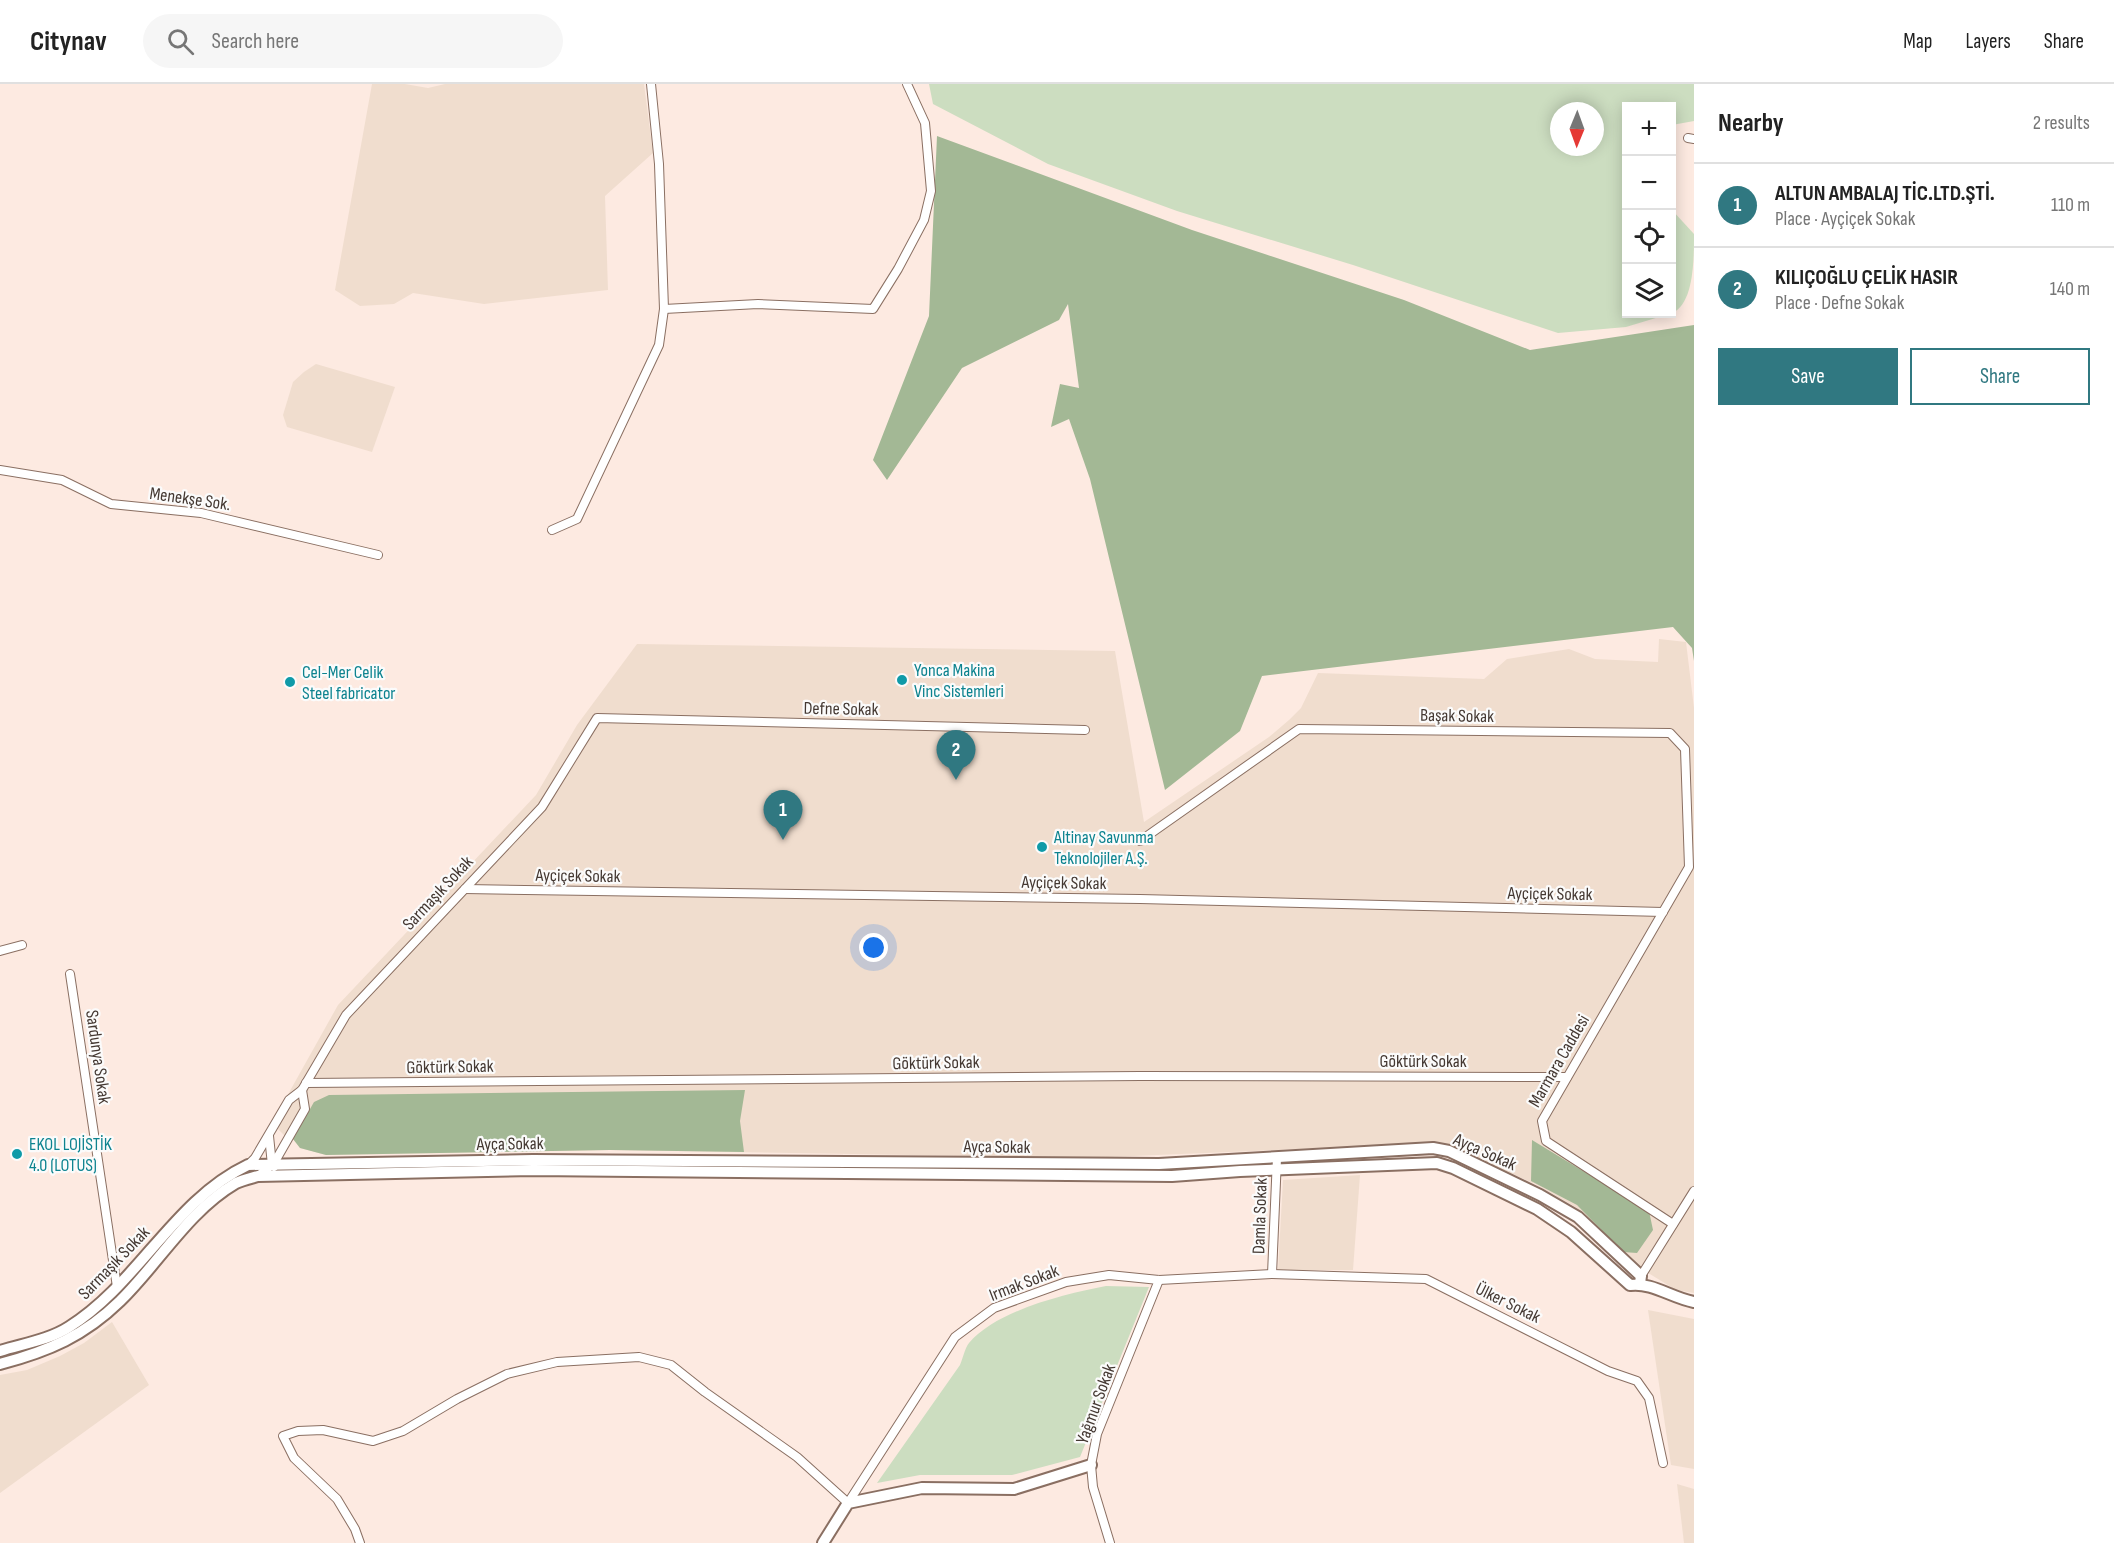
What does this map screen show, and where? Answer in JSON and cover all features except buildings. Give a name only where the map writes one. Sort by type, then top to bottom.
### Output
[{"type":"street","points":[[552,530],[577,519],[659,345],[664,309],[659,164],[651,84]]},
{"type":"street","points":[[664,309],[758,304],[873,309],[898,269],[924,220],[931,191],[925,123],[907,84]]},
{"type":"street","name":"Menekşe Sok.","points":[[0,470],[62,480],[111,504],[201,513],[378,555]]},
{"type":"street","name":"Defne Sokak","points":[[597,718],[1085,730]]},
{"type":"street","name":"Sarmaşık Sokak","points":[[0,1364],[30,1356],[76,1337],[101,1311],[117,1287],[183,1214],[228,1175],[248,1166],[289,1100],[304,1087],[346,1014],[542,807],[597,718]]},
{"type":"street","name":"Başak Sokak","points":[[1140,841],[1299,729],[1670,733],[1685,749],[1689,867]]},
{"type":"street","name":"Marmara Caddesi","points":[[1673,1224],[1546,1141],[1542,1120],[1689,867]]},
{"type":"street","name":"Ayçiçek Sokak","points":[[465,889],[1140,899],[1663,912]]},
{"type":"street","points":[[0,951],[22,945]]},
{"type":"street","name":"Sardunya Sokak","points":[[70,974],[117,1287]]},
{"type":"street","name":"Göktürk Sokak","points":[[304,1087],[1129,1076],[1567,1077]]},
{"type":"street","name":"Sarmaşık Sokak","points":[[258,1176],[272,1165],[305,1109],[304,1087]]},
{"type":"street","points":[[269,1134],[272,1165]]},
{"type":"street","points":[[285,1145],[285,1155],[295,1169]]},
{"type":"street","name":"Ayça Sokak","points":[[248,1166],[272,1165],[295,1169],[1172,1176],[1433,1148],[1449,1151],[1539,1195],[1578,1217],[1641,1280],[1694,1302]]},
{"type":"street","name":"Ayça Sokak","points":[[245,1180],[295,1169],[533,1160],[1276,1164]]},
{"type":"street","points":[[803,1174],[804,1162]]},
{"type":"street","points":[[1276,1164],[1437,1163],[1453,1168],[1537,1209],[1572,1232],[1630,1284],[1641,1280],[1694,1191]]},
{"type":"street","name":"Damla Sokak","points":[[1272,1274],[1276,1164]]},
{"type":"street","name":"Sarmaşık Sokak","points":[[0,1351],[67,1329],[121,1300],[200,1210],[237,1182],[245,1180]]},
{"type":"street","name":"Irmak Sokak","points":[[848,1503],[955,1337],[994,1308],[1066,1282],[1109,1275],[1159,1280],[1272,1274]]},
{"type":"street","name":"Ülker Sokak","points":[[1272,1274],[1426,1279],[1608,1371],[1637,1381],[1649,1398],[1663,1463]]},
{"type":"street","name":"Yağmur Sokak","points":[[1110,1543],[1093,1487],[1091,1465],[1097,1434],[1159,1280]]},
{"type":"street","points":[[360,1543],[355,1529],[337,1499],[294,1458],[283,1436],[298,1431],[323,1430],[373,1441],[403,1431],[457,1399],[507,1374],[557,1362],[639,1357],[671,1365],[797,1457],[848,1503]]},
{"type":"street","points":[[823,1543],[848,1503],[922,1488],[1014,1489],[1091,1465]]},
{"type":"shaded area","points":[[372,84],[405,84],[428,88],[445,84],[644,84],[653,153],[605,196],[608,290],[484,304],[413,293],[394,304],[360,306],[335,290]]},
{"type":"shaded area","points":[[316,364],[395,387],[372,452],[287,427],[283,415],[293,382]]},
{"type":"shaded area","points":[[1659,639],[1686,642],[1694,708],[1694,1293],[1676,1290],[1627,1260],[1577,1208],[1535,1184],[1442,1143],[1085,1158],[610,1150],[326,1155],[300,1148],[293,1139],[284,1135],[272,1123],[338,1005],[536,795],[577,725],[637,644],[1115,651],[1144,822],[1269,737],[1289,720],[1301,708],[1318,673],[1484,679],[1507,659],[1569,649],[1595,659],[1658,662]]},
{"type":"shaded area","points":[[1360,1175],[1353,1270],[1278,1270],[1283,1180]]},
{"type":"shaded area","points":[[1648,1310],[1694,1319],[1694,1469],[1671,1465]]},
{"type":"shaded area","points":[[112,1322],[149,1385],[0,1493],[0,1375],[27,1370],[60,1356],[84,1343]]},
{"type":"shaded area","points":[[1677,1484],[1694,1489],[1694,1543],[1684,1543]]},
{"type":"green space","points":[[929,84],[1694,84],[1694,121],[1676,124],[1676,102],[1622,102],[1622,318],[1656,318],[1626,327],[1558,333],[1353,265],[1177,211],[1048,164],[933,104]]},
{"type":"green space","points":[[937,136],[1192,230],[1404,300],[1530,350],[1694,325],[1694,661],[1692,648],[1673,627],[1262,676],[1240,731],[1165,790],[1090,479],[1069,419],[1051,427],[1060,384],[1079,388],[1068,304],[1059,320],[962,368],[887,480],[873,460],[929,316]]},
{"type":"green space","points":[[1676,214],[1694,234],[1693,268],[1689,291],[1676,310]]},
{"type":"green space","points":[[745,1090],[740,1121],[744,1152],[610,1150],[326,1155],[300,1148],[293,1139],[314,1102],[329,1095]]},
{"type":"green space","points":[[1532,1140],[1649,1211],[1653,1230],[1637,1253],[1623,1252],[1577,1205],[1531,1181]]},
{"type":"green space","points":[[1106,1286],[1149,1287],[1080,1457],[1012,1475],[920,1475],[877,1483],[960,1365],[969,1343],[981,1331],[996,1321],[1033,1305]]},
{"type":"place","name":"Yonca Makina Vinc Sistemleri","points":[[902,680]]},
{"type":"place","name":"Cel-Mer Celik Steel fabricator","points":[[290,682]]},
{"type":"place","name":"KILIÇOĞLU ÇELİK HASIR","points":[[956,780]]},
{"type":"place","name":"ALTUN AMBALAJ TİC.LTD.ŞTİ.","points":[[783,840]]},
{"type":"place","name":"Altinay Savunma Teknolojiler A.Ş.","points":[[1042,847]]},
{"type":"place","name":"EKOL LOJİSTİK 4.0 (LOTUS)","points":[[17,1154]]}]
